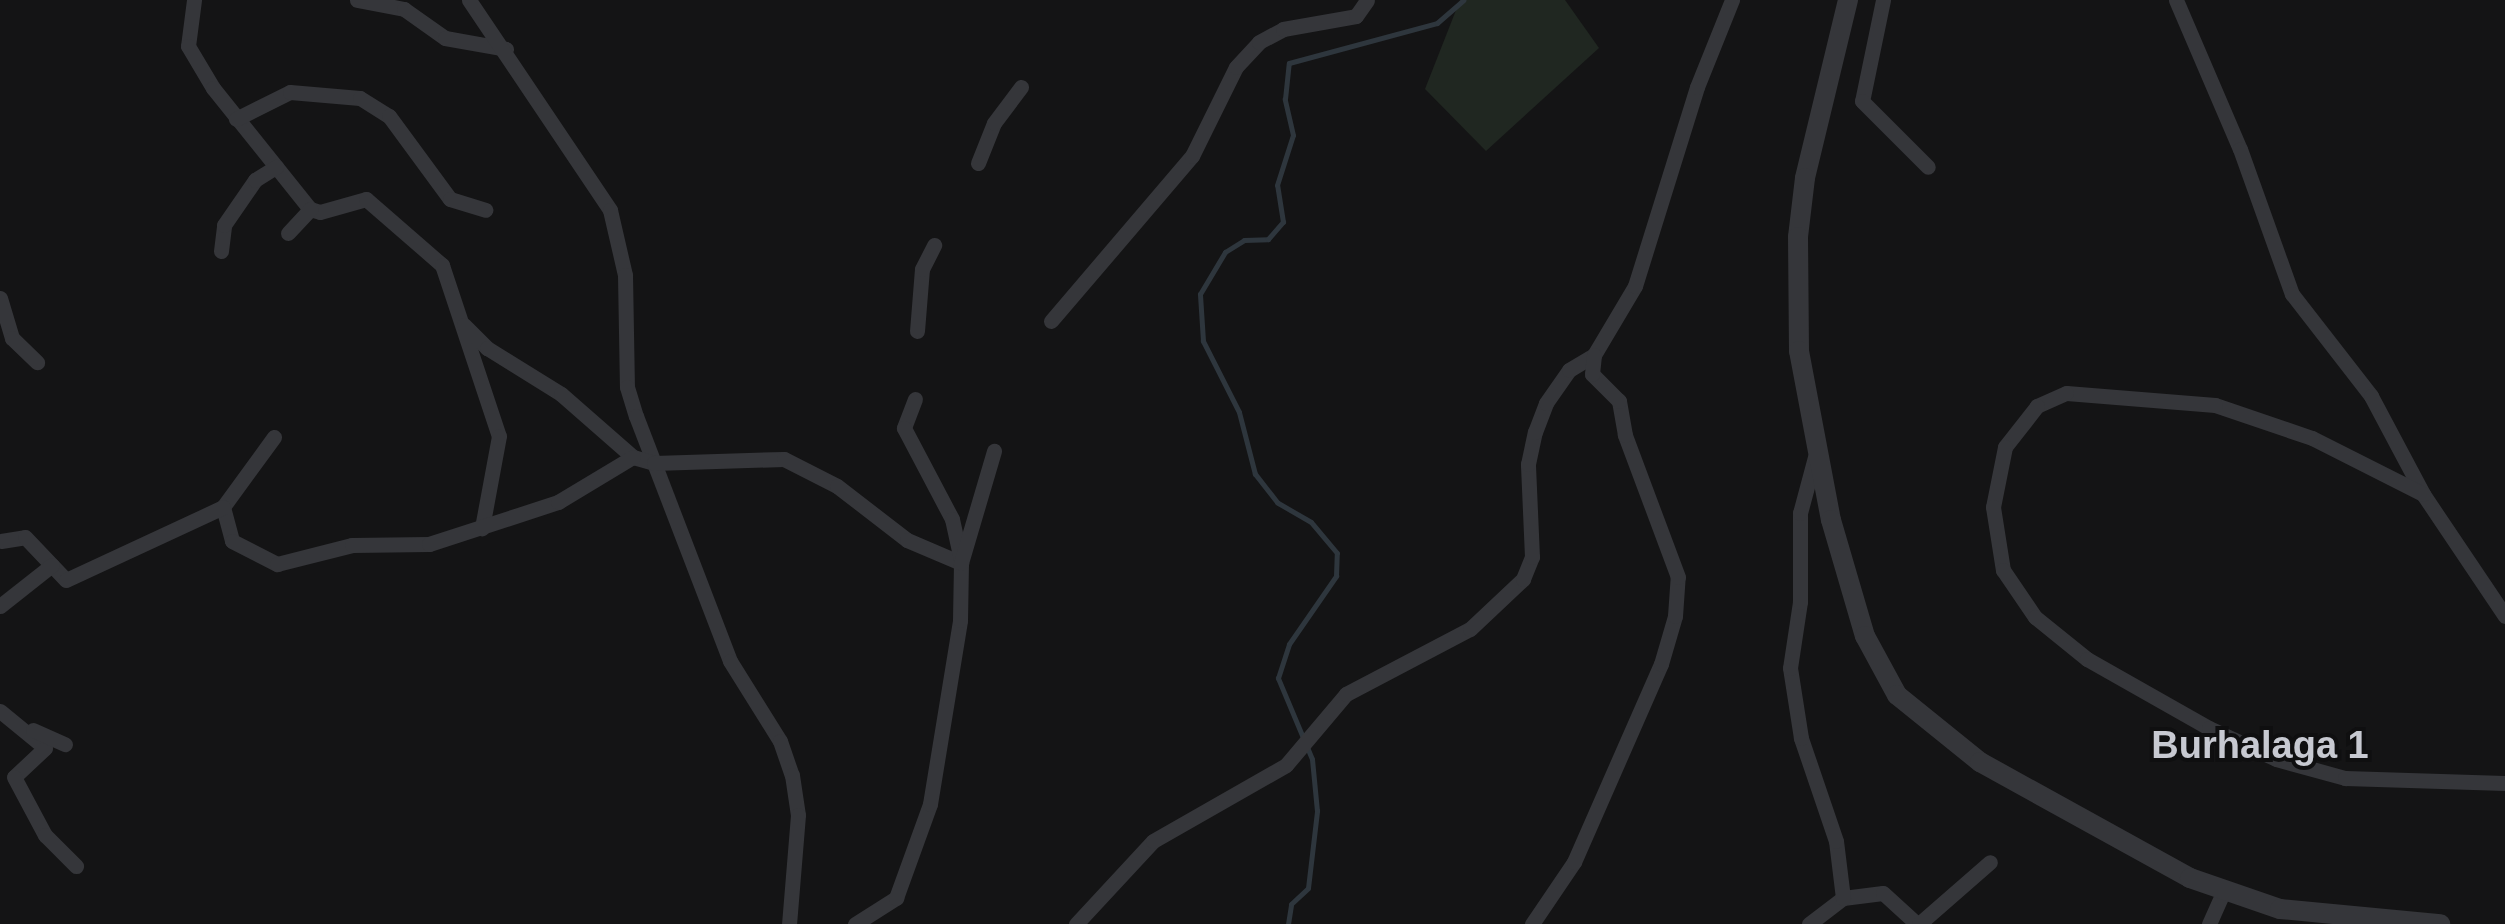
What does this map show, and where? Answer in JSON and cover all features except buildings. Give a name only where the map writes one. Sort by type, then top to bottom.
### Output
[{"type":"street","points":[[194,0],[188,46],[236,119],[310,209],[320,212],[361,198],[374,204],[442,265],[500,444],[482,528]]},
{"type":"street","points":[[357,0],[404,9],[444,38],[506,49]]},
{"type":"street","points":[[469,0],[506,49],[610,210],[625,275],[627,387],[730,661],[780,741],[792,775],[798,814],[789,924]]},
{"type":"street","points":[[1050,321],[1192,156],[1236,67],[1259,42],[1283,29],[1356,16],[1367,0]]},
{"type":"street","points":[[1532,924],[1574,862],[1661,664],[1675,616],[1678,577],[1625,435],[1620,401],[1592,374],[1594,355],[1635,286],[1697,87],[1732,0]]},
{"type":"street","points":[[1848,0],[1805,178],[1798,237],[1799,351],[1816,457],[1865,636],[1897,694],[1980,762],[2224,890],[2280,909],[2440,924]]},
{"type":"street","points":[[1883,0],[1862,101],[1928,167]]},
{"type":"street","points":[[2176,0],[2240,149],[2292,294],[2371,396],[2423,494],[2505,616]]},
{"type":"street","points":[[978,163],[994,122],[1021,87]]},
{"type":"street","points":[[236,119],[290,92],[360,98],[389,116],[450,199],[485,210]]},
{"type":"street","points":[[221,251],[224,225],[255,180],[276,167]]},
{"type":"street","points":[[288,234],[310,209]]},
{"type":"street","points":[[918,332],[922,270],[934,246]]},
{"type":"street","points":[[0,298],[12,338],[37,362]]},
{"type":"street","points":[[460,321],[487,348],[560,394],[632,457],[654,463],[784,458],[837,486],[908,540],[962,564]]},
{"type":"street","points":[[1076,924],[1153,841],[1303,752],[1346,694],[1413,663],[1506,599],[1532,556],[1528,464],[1535,432],[1569,370],[1594,355]]},
{"type":"street","points":[[2423,494],[2312,438],[2215,405],[2066,393],[2037,406],[2005,448],[1993,507],[2003,570],[2035,618],[2087,658],[2208,728],[2276,759],[2346,778],[2505,783]]},
{"type":"street","points":[[914,399],[904,428],[952,519],[962,564]]},
{"type":"street","points":[[1,541],[26,537],[66,580],[104,568],[154,534],[222,507],[274,437]]},
{"type":"street","points":[[855,924],[896,898],[930,804],[960,620],[962,564],[994,451]]},
{"type":"street","points":[[222,507],[232,541],[278,564],[352,546],[429,544],[482,528],[558,502],[632,457]]},
{"type":"street","points":[[1816,457],[1800,513],[1800,602],[1790,668],[1805,752],[1836,841],[1843,898]]},
{"type":"street","points":[[0,606],[52,565]]},
{"type":"street","points":[[0,711],[65,744]]},
{"type":"street","points":[[25,726],[45,748],[10,784],[45,835],[76,866]]},
{"type":"street","points":[[1809,924],[1843,898],[1884,892],[1918,924],[1990,862]]},
{"type":"street","points":[[2209,924],[2224,890]]},
{"type":"shaded area","points":[[1460,0],[1565,0],[1599,48],[1486,151],[1425,89]]},
{"type":"waterway","points":[[1288,924],[1291,904],[1308,888],[1317,811],[1312,759],[1278,678],[1289,644],[1336,576],[1337,553],[1311,522],[1277,502],[1255,474],[1239,412],[1203,341],[1200,294],[1225,252],[1244,240],[1268,239],[1283,222],[1277,185],[1293,135],[1285,99],[1289,63],[1437,23],[1463,0]]},
{"type":"district","name":"Burhalaga 1","points":[[2260,746]]}]
